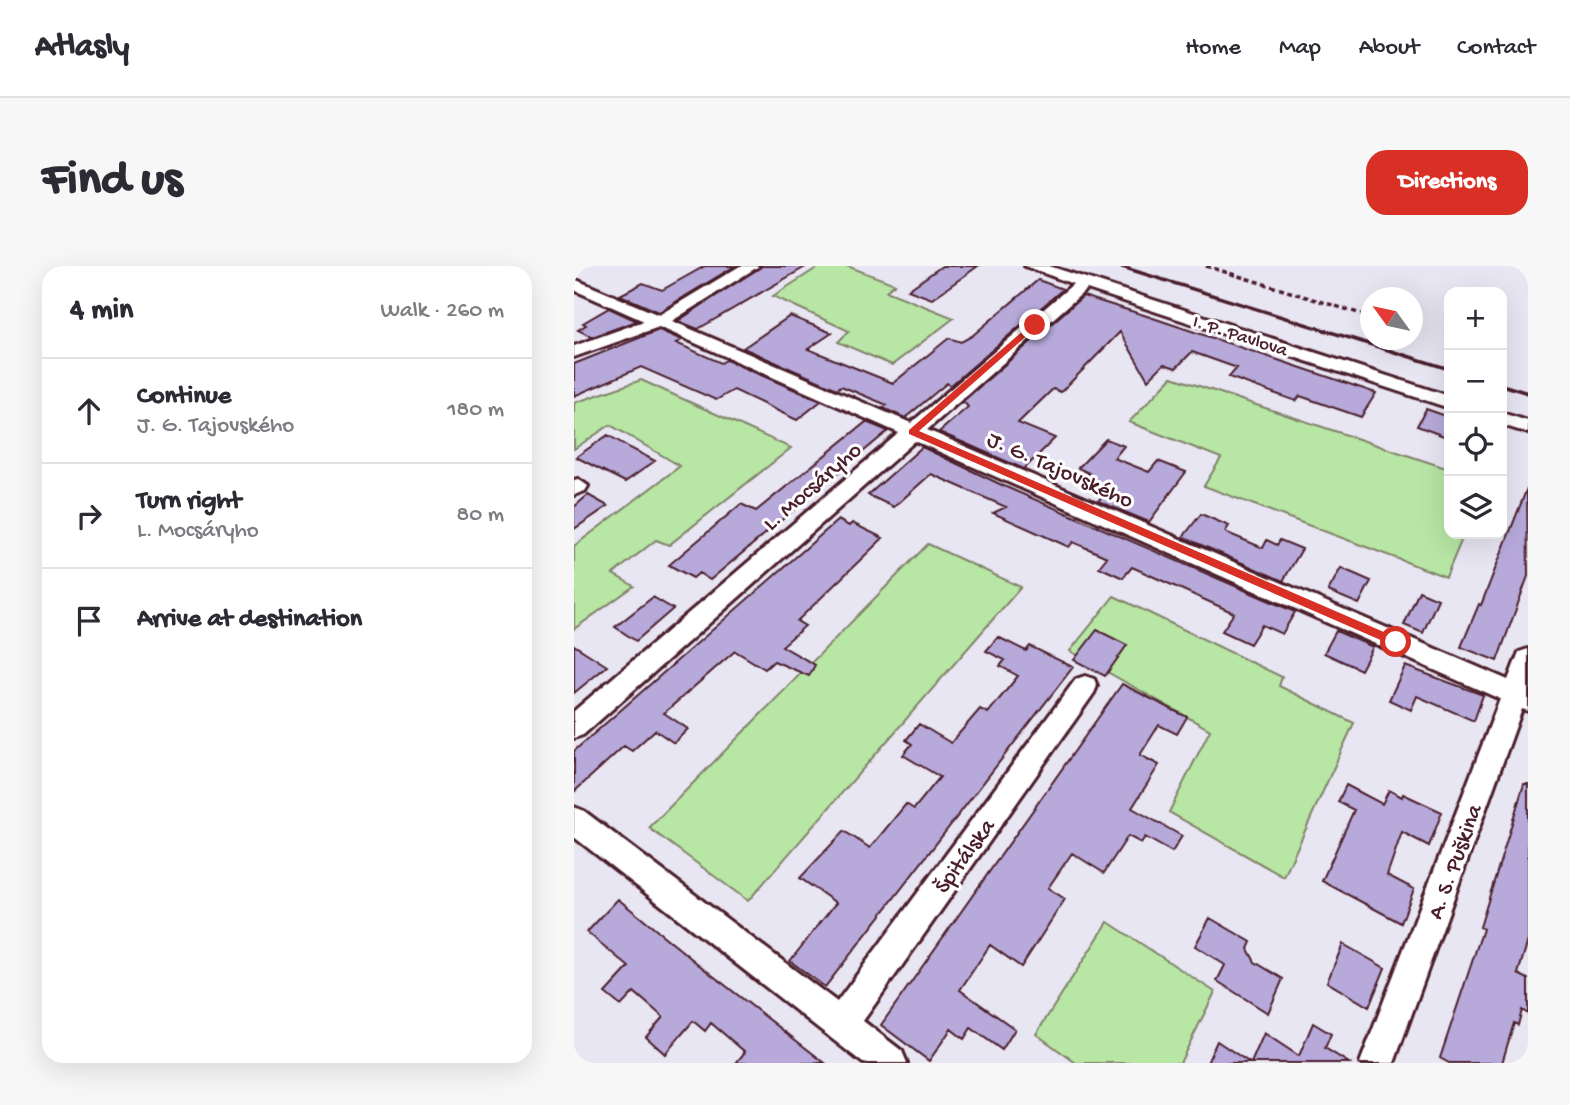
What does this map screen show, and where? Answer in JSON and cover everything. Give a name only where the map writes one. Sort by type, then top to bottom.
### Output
[{"type":"street","points":[[574,352],[660,321],[751,266]]},
{"type":"street","name":"I. P. Pavlova","points":[[1033,266],[1444,400]]},
{"type":"street","name":"L. Mocsáryho","points":[[574,727],[1084,283]]},
{"type":"street","name":"J. G. Tajovského","points":[[574,284],[1521,697]]},
{"type":"street","points":[[1507,421],[1528,427]]},
{"type":"street","name":"A. S. Puškina","points":[[1377,1063],[1521,697],[1528,659]]},
{"type":"street","name":"Špitálska","points":[[841,1024],[1085,686]]},
{"type":"street","points":[[574,820],[890,1063]]},
{"type":"path","points":[[1206,266],[1227,275],[1360,314]]},
{"type":"green space","points":[[820,266],[847,266],[895,284],[886,291],[954,318],[892,365],[838,342],[849,331],[773,296]]},
{"type":"green space","points":[[1172,377],[1444,467],[1444,539],[1462,539],[1446,577],[1204,486],[1221,458],[1129,422]]},
{"type":"green space","points":[[641,380],[791,448],[669,545],[656,540],[613,574],[634,586],[574,629],[574,546],[680,466],[610,425],[574,449],[574,403]]},
{"type":"green space","points":[[928,544],[1021,587],[748,901],[649,828]]},
{"type":"green space","points":[[1114,596],[1282,677],[1279,686],[1354,723],[1284,877],[1169,812],[1210,730],[1070,651]]},
{"type":"green space","points":[[1108,922],[1215,992],[1180,1063],[1076,1063],[1036,1034]]},
{"type":"building","points":[[705,266],[735,266],[659,312],[620,295],[643,283],[662,290]]},
{"type":"building","points":[[761,266],[807,266],[698,329],[678,321]]},
{"type":"building","points":[[942,266],[978,266],[932,299],[908,290]]},
{"type":"building","points":[[1038,280],[1063,289],[950,386],[947,383],[905,418],[883,408],[887,405],[841,386],[837,389],[743,348],[790,316],[832,333],[808,349],[893,383],[949,338],[961,342],[972,336]]},
{"type":"building","points":[[1083,296],[1376,393],[1361,417],[1300,396],[1296,401],[1229,377],[1237,368],[1192,352],[1176,368],[1164,364],[1148,380],[1120,332],[1061,392],[1053,389],[1018,423],[1055,438],[1024,469],[939,432],[968,407],[963,401]]},
{"type":"building","points":[[609,308],[637,321],[592,337],[578,330],[586,325],[583,323]]},
{"type":"building","points":[[659,330],[682,340],[676,343],[721,363],[726,360],[821,401],[797,420],[734,390],[716,400],[641,367],[574,396],[574,364]]},
{"type":"building","points":[[1426,409],[1444,415],[1444,436],[1417,426]]},
{"type":"building","points":[[866,422],[888,431],[710,580],[699,573],[693,578],[669,565],[741,504],[756,511]]},
{"type":"building","points":[[608,435],[655,461],[625,482],[576,457]]},
{"type":"building","points":[[1106,439],[1124,446],[1114,458],[1149,472],[1158,461],[1186,472],[1149,522],[1098,501],[1108,489],[1084,479],[1089,473],[1078,468]]},
{"type":"building","points":[[922,447],[1006,487],[1295,612],[1282,634],[1262,625],[1250,644],[1222,631],[1234,613],[1132,567],[1123,578],[1099,567],[1107,557],[1073,542],[1069,547],[993,513],[1006,507],[931,474],[894,507],[868,495]]},
{"type":"building","points":[[1527,488],[1528,576],[1497,661],[1461,647]]},
{"type":"building","points":[[588,495],[608,506],[574,529],[574,507]]},
{"type":"building","points":[[1201,514],[1229,526],[1225,532],[1263,548],[1267,540],[1277,545],[1280,540],[1302,549],[1283,581],[1183,537]]},
{"type":"building","points":[[838,520],[849,526],[852,523],[883,538],[797,621],[805,626],[782,646],[815,665],[809,676],[774,661],[765,669],[735,651],[664,713],[688,729],[674,743],[655,730],[632,751],[624,746],[574,792],[574,751]]},
{"type":"building","points":[[1341,568],[1371,581],[1359,604],[1328,591]]},
{"type":"building","points":[[1419,591],[1438,599],[1423,633],[1404,625]]},
{"type":"building","points":[[653,597],[673,609],[636,641],[615,627]]},
{"type":"building","points":[[1097,630],[1127,645],[1105,676],[1074,660]]},
{"type":"building","points":[[1336,631],[1373,647],[1361,670],[1324,653]]},
{"type":"building","points":[[998,637],[1026,651],[1030,646],[1073,667],[825,987],[790,961],[836,903],[800,878],[844,831],[870,848],[906,804],[914,809],[940,777],[903,755],[912,744],[906,740],[919,724],[951,743],[980,709],[988,713],[1018,676],[1000,666],[1005,660],[986,651]]},
{"type":"building","points":[[574,645],[607,666],[574,693]]},
{"type":"building","points":[[1405,666],[1483,695],[1474,721],[1417,696],[1411,710],[1389,700]]},
{"type":"building","points":[[1122,684],[1187,717],[1177,734],[1159,725],[1140,755],[1159,765],[1132,808],[1182,836],[1172,852],[1145,837],[1141,843],[1128,836],[1104,873],[1072,853],[1048,888],[1065,899],[1021,967],[990,945],[960,990],[1015,1029],[1002,1050],[971,1028],[964,1039],[951,1029],[929,1061],[881,1025]]},
{"type":"building","points":[[1524,784],[1528,784],[1528,940],[1518,974],[1528,979],[1528,1014],[1522,1010],[1518,1025],[1514,1023],[1502,1063],[1449,1063],[1440,1058],[1483,929],[1480,927]]},
{"type":"building","points":[[1346,785],[1382,804],[1389,790],[1442,812],[1429,846],[1402,832],[1387,875],[1414,889],[1401,923],[1322,881],[1354,810],[1338,802]]},
{"type":"building","points":[[618,899],[825,1063],[736,1063],[745,1052],[711,1023],[705,1031],[693,1021],[665,1054],[646,1037],[663,1017],[634,992],[621,1006],[605,993],[629,967],[587,932]]},
{"type":"building","points":[[1210,918],[1251,942],[1248,949],[1255,962],[1283,979],[1268,1013],[1217,981],[1225,965],[1195,946]]},
{"type":"building","points":[[1343,944],[1385,968],[1369,1007],[1327,982]]},
{"type":"building","points":[[1313,1023],[1331,1034],[1325,1048],[1349,1063],[1251,1063],[1264,1033],[1299,1056]]},
{"type":"building","points":[[1217,1041],[1250,1063],[1207,1063]]},
{"type":"railway","points":[[1119,266],[1444,367]]},
{"type":"railway","points":[[1507,387],[1528,393]]},
{"type":"route","points":[[1035,325],[912,432],[1396,642]]}]
